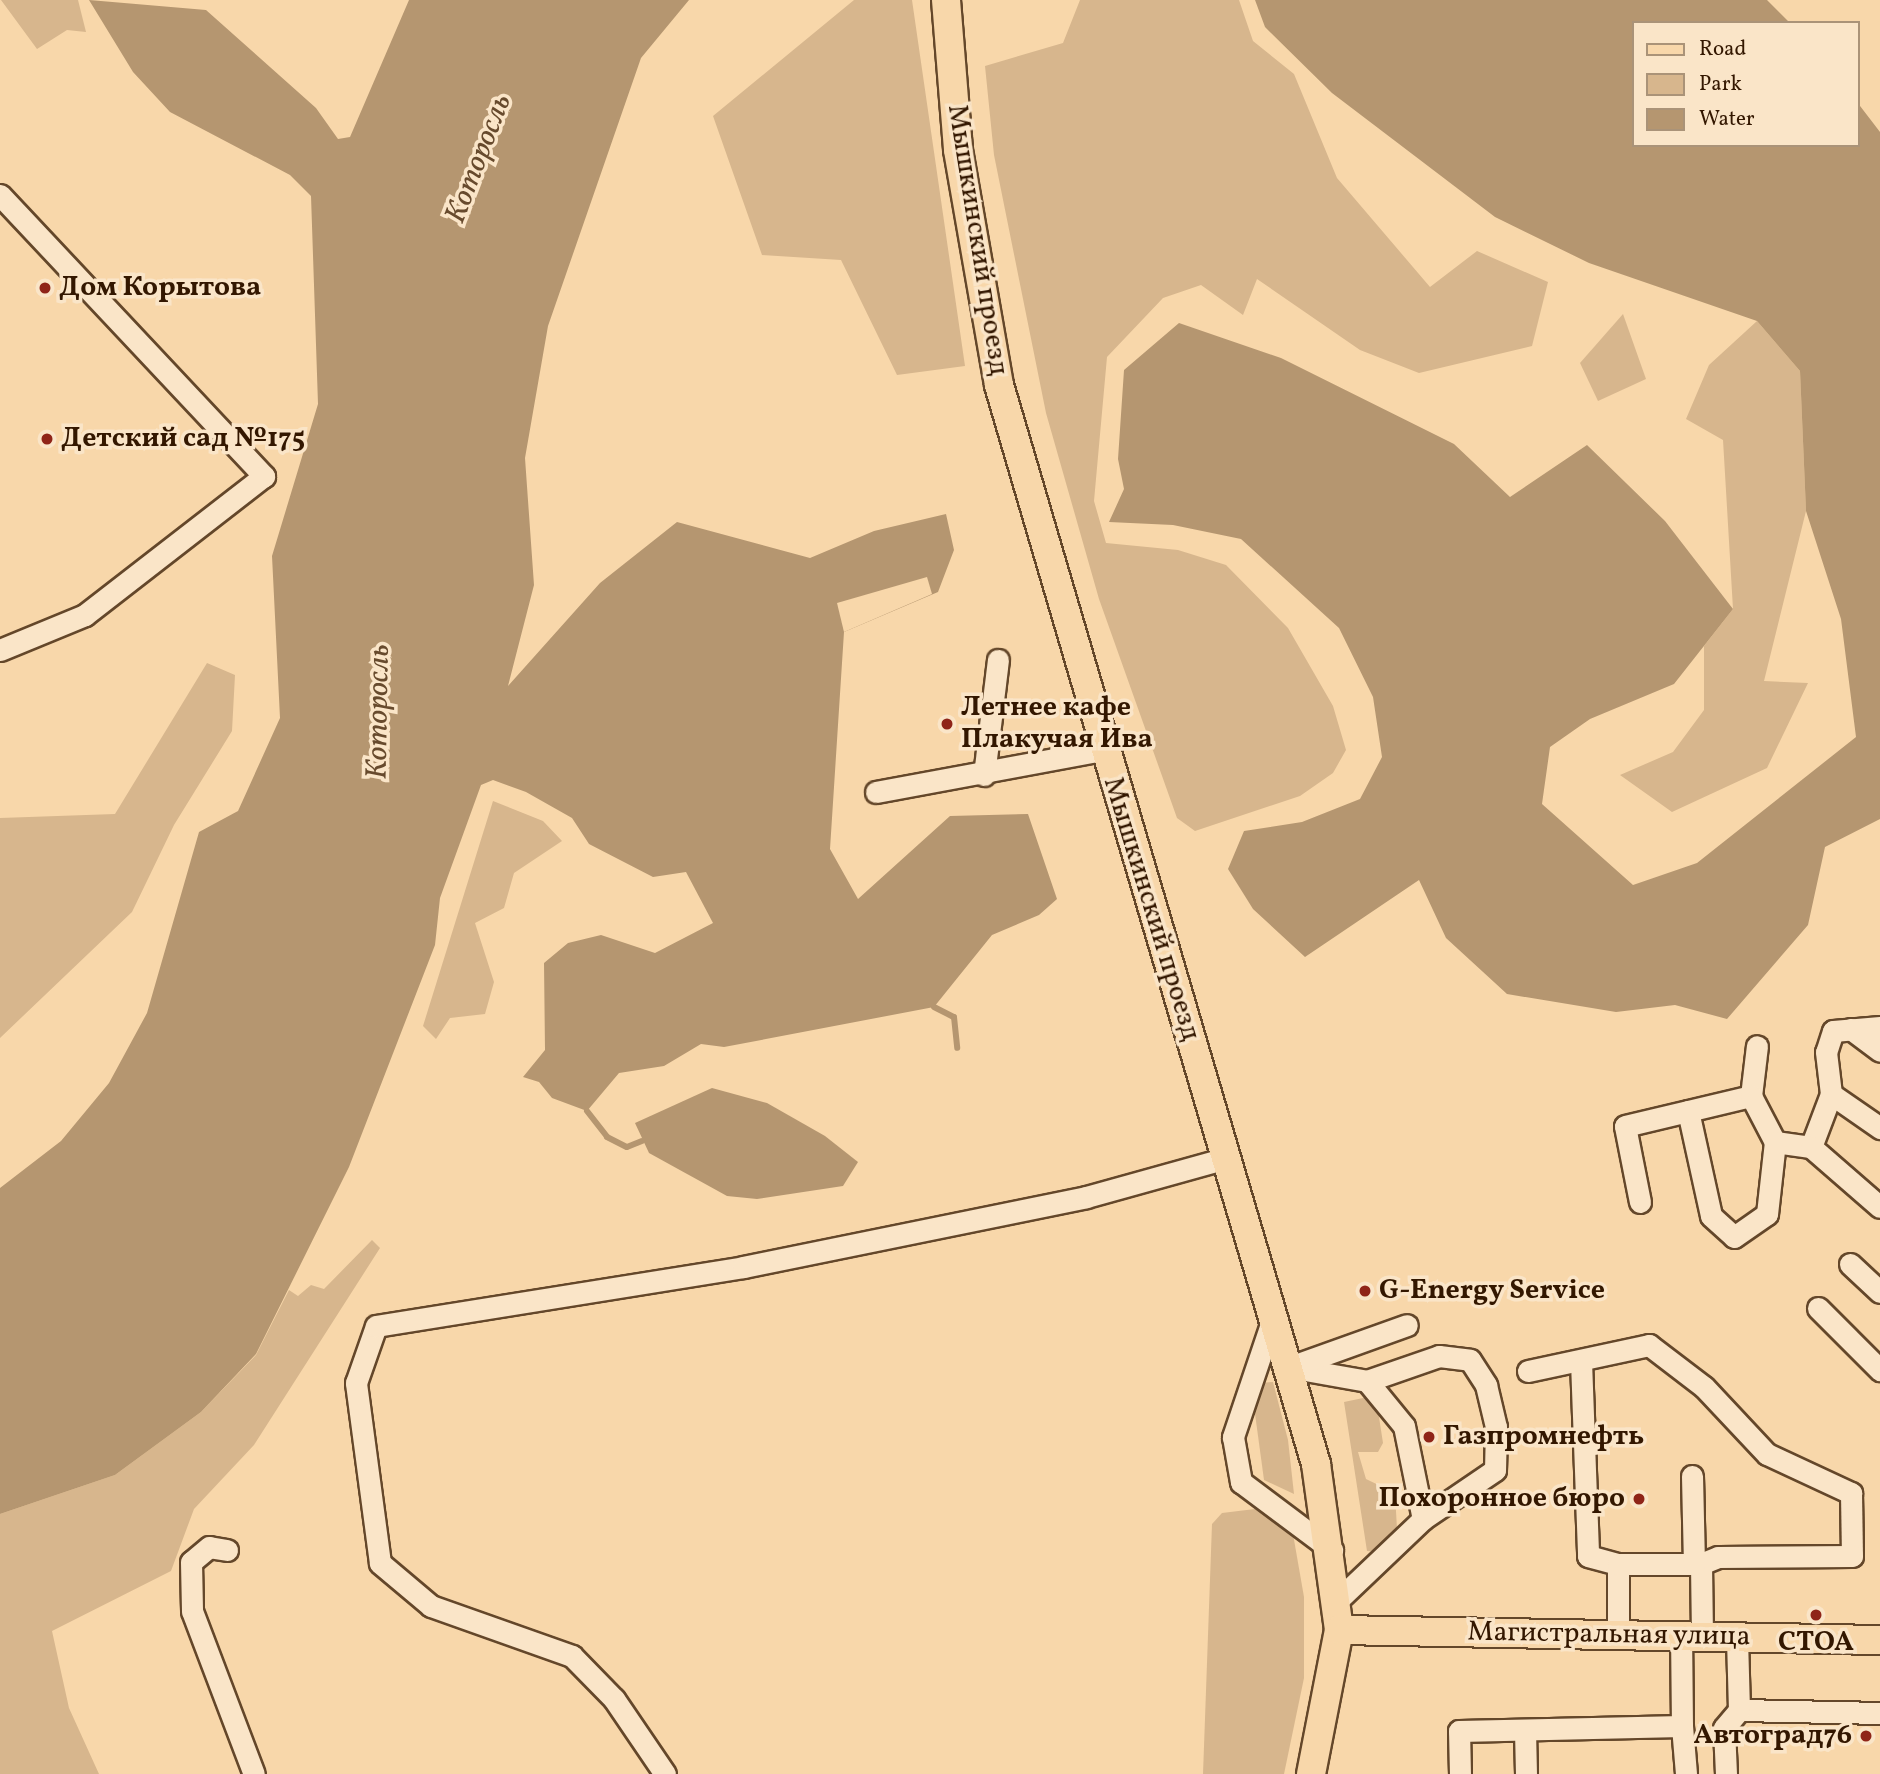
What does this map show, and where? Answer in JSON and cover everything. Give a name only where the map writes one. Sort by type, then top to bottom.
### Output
[{"type":"main road","name":"Мышкинский проезд","points":[[946,0],[958,150],[983,316],[1103,750],[1274,1315],[1332,1550],[1339,1630],[1311,1774]]},
{"type":"main road","name":"Магистральная улица","points":[[1339,1630],[1880,1640]]},
{"type":"street","points":[[0,195],[264,476],[85,615],[0,650]]},
{"type":"street","points":[[984,775],[998,660]]},
{"type":"street","points":[[876,792],[984,775],[1103,750]]},
{"type":"street","points":[[1811,1147],[1831,1094],[1826,1052],[1833,1031],[1880,1027]]},
{"type":"street","points":[[1851,1029],[1880,1051]]},
{"type":"street","points":[[1688,1111],[1711,1216],[1734,1237],[1767,1214],[1775,1142],[1751,1096],[1757,1046]]},
{"type":"street","points":[[1831,1094],[1880,1128]]},
{"type":"street","points":[[1640,1202],[1625,1126],[1751,1096]]},
{"type":"street","points":[[1775,1142],[1811,1147],[1880,1207]]},
{"type":"street","points":[[665,1774],[614,1699],[572,1656],[431,1606],[380,1563],[356,1383],[376,1326],[743,1267],[1086,1197],[1227,1158]]},
{"type":"street","points":[[1850,1264],[1880,1292]]},
{"type":"street","points":[[1818,1308],[1880,1370]]},
{"type":"street","points":[[1274,1315],[1233,1437],[1241,1482],[1332,1550]]},
{"type":"street","points":[[1288,1367],[1407,1325]]},
{"type":"street","points":[[1528,1371],[1581,1362],[1649,1345],[1704,1387],[1767,1454],[1851,1493],[1852,1556],[1718,1557],[1697,1564],[1618,1564],[1588,1556],[1581,1362]]},
{"type":"street","points":[[1288,1367],[1367,1381],[1439,1356],[1470,1360],[1486,1385],[1496,1427],[1495,1470],[1423,1519],[1338,1600]]},
{"type":"street","points":[[1367,1381],[1404,1426],[1423,1519]]},
{"type":"street","points":[[1686,1774],[1682,1726],[1697,1564],[1692,1476]]},
{"type":"street","points":[[227,1550],[209,1547],[191,1562],[192,1611],[254,1774]]},
{"type":"street","points":[[1618,1564],[1618,1636]]},
{"type":"street","points":[[1726,1774],[1724,1728],[1739,1710],[1737,1638]]},
{"type":"street","points":[[1739,1710],[1880,1713]]},
{"type":"street","points":[[1460,1774],[1459,1731],[1682,1726]]},
{"type":"street","points":[[1525,1730],[1525,1774]]},
{"type":"green space","points":[[1,0],[78,0],[86,32],[67,30],[37,49]]},
{"type":"green space","points":[[854,0],[912,0],[965,366],[897,375],[841,260],[762,255],[713,116]]},
{"type":"green space","points":[[1080,0],[1239,0],[1253,41],[1294,74],[1337,178],[1430,287],[1477,251],[1548,282],[1532,346],[1419,373],[1360,350],[1257,279],[1243,315],[1201,285],[1163,298],[1107,357],[1094,501],[1106,543],[1178,550],[1226,565],[1288,628],[1333,706],[1346,750],[1333,773],[1300,796],[1195,831],[1177,818],[1099,599],[1046,413],[994,155],[985,66],[1063,43]]},
{"type":"green space","points":[[1623,314],[1646,379],[1598,401],[1580,363]]},
{"type":"green space","points":[[1757,321],[1800,371],[1806,511],[1764,681],[1808,683],[1767,768],[1672,812],[1620,775],[1673,752],[1704,710],[1704,646],[1733,609],[1723,440],[1686,419],[1709,365]]},
{"type":"green space","points":[[207,663],[235,675],[232,731],[174,825],[132,912],[0,1038],[0,818],[115,814]]},
{"type":"green space","points":[[493,801],[543,821],[562,841],[514,873],[504,908],[475,923],[494,982],[485,1014],[450,1018],[436,1039],[423,1026]]},
{"type":"green space","points":[[372,1240],[380,1248],[254,1445],[194,1509],[171,1571],[52,1631],[69,1708],[99,1774],[0,1774],[0,1514],[115,1475],[201,1412],[256,1355],[289,1290],[298,1296],[311,1285],[324,1289]]},
{"type":"green space","points":[[1273,1382],[1288,1440],[1294,1494],[1264,1480],[1253,1399],[1261,1383]]},
{"type":"green space","points":[[1368,1397],[1377,1404],[1383,1443],[1378,1452],[1358,1452],[1366,1479],[1395,1493],[1397,1529],[1380,1552],[1367,1551],[1344,1402]]},
{"type":"green space","points":[[1255,1509],[1293,1534],[1304,1597],[1304,1678],[1284,1774],[1203,1774],[1212,1524],[1222,1513]]},
{"type":"water","name":"Которосль","points":[[89,0],[206,10],[316,108],[338,139],[350,137],[409,0],[689,0],[641,58],[548,326],[525,458],[534,585],[508,686],[600,583],[677,522],[810,558],[874,531],[946,514],[954,550],[938,592],[844,632],[830,849],[858,899],[950,816],[1028,814],[1057,899],[1039,915],[992,935],[934,1007],[724,1047],[701,1044],[664,1066],[619,1073],[587,1111],[552,1098],[539,1082],[523,1077],[545,1050],[544,963],[568,943],[601,935],[655,953],[713,923],[686,872],[653,877],[589,844],[572,818],[526,792],[493,780],[481,785],[440,898],[435,945],[349,1167],[256,1354],[201,1412],[115,1475],[0,1514],[0,1188],[61,1141],[109,1083],[147,1013],[199,832],[238,811],[280,718],[272,556],[318,404],[311,196],[290,175],[170,112],[133,72]]},
{"type":"water","points":[[1255,0],[1767,0],[1788,21],[1632,21],[1632,147],[1859,147],[1859,105],[1880,132],[1880,819],[1825,847],[1808,925],[1727,1019],[1675,1005],[1616,1012],[1507,994],[1446,938],[1419,880],[1305,957],[1253,909],[1228,869],[1244,831],[1302,822],[1360,799],[1382,757],[1373,697],[1339,628],[1241,539],[1173,525],[1109,522],[1124,489],[1118,459],[1124,370],[1179,323],[1281,358],[1454,444],[1510,497],[1587,445],[1665,521],[1733,609],[1674,684],[1590,719],[1550,747],[1542,804],[1633,885],[1697,863],[1856,737],[1841,619],[1806,511],[1800,371],[1757,321],[1589,263],[1495,217],[1332,93],[1265,27]]},
{"type":"water","points":[[712,1088],[767,1103],[825,1136],[858,1162],[843,1186],[757,1199],[727,1196],[649,1153],[635,1123]]},
{"type":"pier","points":[[927,577],[932,594],[844,632],[837,603]]},
{"type":"waterway","points":[[934,1007],[954,1017],[957,1048]]},
{"type":"waterway","points":[[587,1111],[607,1137],[627,1147],[642,1141]]},
{"type":"place","name":"Дом Корытова","points":[[45,288]]},
{"type":"place","name":"Детский сад №175","points":[[47,439]]},
{"type":"place","name":"Летнее кафе Плакучая Ива","points":[[947,724]]},
{"type":"place","name":"G-Energy Service","points":[[1365,1291]]},
{"type":"place","name":"Газпромнефть","points":[[1429,1437]]},
{"type":"place","name":"Похоронное бюро","points":[[1639,1499]]},
{"type":"place","name":"СТОА","points":[[1816,1615]]},
{"type":"place","name":"Автоград76","points":[[1866,1736]]}]
